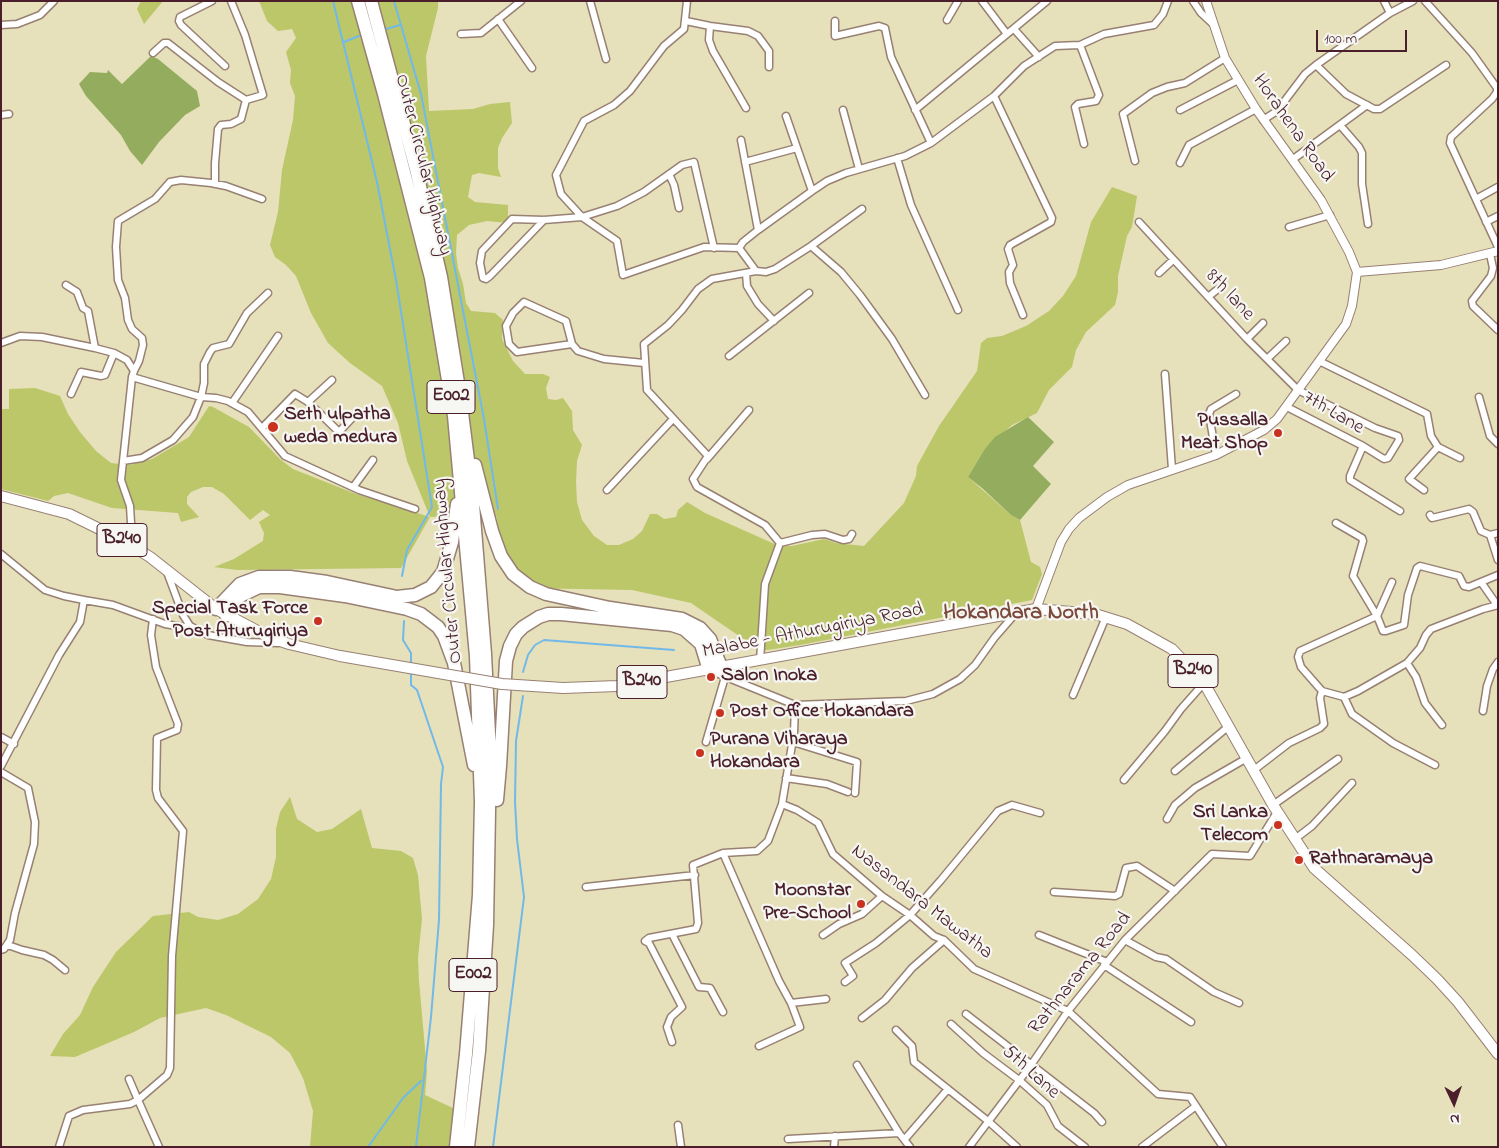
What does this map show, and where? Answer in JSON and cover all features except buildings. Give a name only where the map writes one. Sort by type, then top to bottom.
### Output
[{"type":"highway","name":"Outer Circular Highway","points":[[358,1],[387,104],[431,278],[452,408],[476,656],[481,802],[479,894],[466,1054],[456,1147]]},
{"type":"highway","name":"Outer Circular Highway","points":[[371,1],[416,169],[441,277],[460,389],[472,492],[486,654],[490,754],[487,925],[479,1051],[468,1147]]},
{"type":"highway","points":[[462,416],[492,531],[501,556],[513,574],[530,587],[546,594],[610,608],[682,619],[700,628],[710,639],[718,671]]},
{"type":"highway","points":[[221,612],[240,584],[259,577],[308,579],[397,596],[415,595],[431,587],[443,572],[447,563],[452,542],[459,482]]},
{"type":"highway","points":[[221,612],[240,596],[259,587],[280,587],[345,596],[407,609],[421,614],[441,631],[454,663],[481,802]]},
{"type":"highway","points":[[489,870],[500,766],[506,661],[510,646],[516,634],[523,626],[548,614],[611,618],[672,626],[684,629],[700,644],[718,671]]},
{"type":"main road","name":"Malabe - Athurugiriya Road","points":[[1,496],[69,514],[126,542],[150,557],[221,612],[284,643],[340,656],[502,684],[563,688],[618,686],[718,671],[894,634],[1036,609],[1095,614],[1127,624],[1172,649],[1204,683],[1275,808],[1314,868],[1437,979],[1458,1002],[1498,1054]]},
{"type":"street","points":[[1,25],[17,24],[40,15],[54,1]]},
{"type":"street","points":[[212,1],[180,17],[179,21],[180,25],[225,66]]},
{"type":"street","points":[[153,53],[164,43],[168,42],[218,82],[246,100],[263,95],[245,35],[231,1]]},
{"type":"street","points":[[461,34],[481,33],[521,1]]},
{"type":"street","points":[[590,1],[606,59]]},
{"type":"street","points":[[687,1],[684,29],[664,46],[630,91],[614,105],[584,121],[556,175],[561,194],[582,218],[617,240],[623,275],[704,247],[738,248]]},
{"type":"street","points":[[947,20],[958,1]]},
{"type":"street","points":[[982,1],[1007,34]]},
{"type":"street","points":[[916,110],[1047,1]]},
{"type":"street","points":[[738,248],[758,230],[827,181],[859,169],[905,156],[931,143],[994,96],[1024,66],[1055,46],[1080,45],[1104,34],[1154,25],[1163,14],[1168,1]]},
{"type":"street","points":[[1194,1],[1201,13],[1215,25]]},
{"type":"street","name":"Horahena Road","points":[[1206,1],[1225,58],[1256,110],[1321,200],[1349,252],[1357,272]]},
{"type":"street","points":[[1384,1],[1390,13]]},
{"type":"street","points":[[1263,120],[1277,111],[1305,74],[1316,65],[1390,13],[1413,1]]},
{"type":"street","points":[[1425,1],[1472,53],[1496,88],[1497,92],[1492,99],[1450,137],[1450,143],[1498,247]]},
{"type":"street","points":[[498,19],[532,68]]},
{"type":"street","points":[[686,21],[748,31],[758,36],[769,51],[769,67]]},
{"type":"street","points":[[835,21],[835,36],[879,26],[885,28],[891,57],[931,143]]},
{"type":"street","points":[[710,26],[708,40],[746,108]]},
{"type":"street","points":[[1014,28],[1040,57]]},
{"type":"street","points":[[1080,45],[1099,95],[1096,101],[1078,104],[1075,107],[1084,144]]},
{"type":"street","points":[[1135,161],[1123,114],[1152,93],[1185,83],[1225,58]]},
{"type":"street","points":[[1316,65],[1346,94],[1367,105],[1380,109],[1446,65]]},
{"type":"street","points":[[1180,110],[1238,80]]},
{"type":"street","points":[[994,96],[1052,218],[1050,222],[1010,245],[1008,249],[1013,265],[1009,272],[1010,283],[1023,315]]},
{"type":"street","points":[[215,184],[218,129],[220,125],[231,124],[241,119],[246,100]]},
{"type":"street","points":[[1292,160],[1367,105]]},
{"type":"street","points":[[843,110],[859,169]]},
{"type":"street","points":[[1180,163],[1188,145],[1256,110]]},
{"type":"street","points":[[1,115],[9,114]]},
{"type":"street","points":[[786,116],[812,190]]},
{"type":"street","points":[[1340,126],[1359,146],[1362,153],[1362,184],[1368,224]]},
{"type":"street","points":[[741,140],[758,230]]},
{"type":"street","points":[[745,162],[797,148]]},
{"type":"street","points":[[897,158],[911,205],[958,310]]},
{"type":"street","points":[[544,220],[490,276],[486,279],[483,278],[480,263],[482,251],[512,220],[582,218],[616,206],[644,192],[682,165],[694,162],[714,248]]},
{"type":"street","points":[[669,174],[674,184],[679,208]]},
{"type":"street","points":[[126,542],[131,523],[130,506],[121,480],[133,374],[143,345],[142,338],[132,328],[128,320],[125,298],[118,280],[116,247],[118,221],[155,199],[170,182],[181,180],[215,184],[262,198]]},
{"type":"street","points":[[1476,199],[1498,187]]},
{"type":"street","points":[[707,459],[708,456],[647,390],[644,344],[673,320],[698,289],[712,279],[756,271],[766,272],[775,269],[811,246],[862,209]]},
{"type":"street","points":[[1289,227],[1330,215]]},
{"type":"street","points":[[1486,222],[1498,216]]},
{"type":"street","name":"8th lane","points":[[1139,222],[1247,339],[1298,390],[1375,428],[1398,436],[1399,440],[1388,458],[1384,459],[1362,446]]},
{"type":"street","points":[[811,246],[841,272],[860,295],[892,339],[925,395]]},
{"type":"street","points":[[738,248],[756,271]]},
{"type":"street","points":[[1036,609],[1061,542],[1079,518],[1107,497],[1128,485],[1216,454],[1264,430],[1287,407],[1346,324],[1352,306],[1357,272],[1441,265],[1494,252],[1492,276],[1472,301],[1473,306],[1498,330]]},
{"type":"street","points":[[1159,273],[1173,260]]},
{"type":"street","points":[[746,273],[747,286],[758,304],[774,321]]},
{"type":"street","points":[[66,285],[77,292],[82,308],[88,311],[95,348]]},
{"type":"street","points":[[1208,297],[1218,289]]},
{"type":"street","points":[[123,462],[142,458],[173,440],[193,417],[201,397],[204,382],[204,364],[210,352],[213,348],[230,344],[247,313],[268,293]]},
{"type":"street","points":[[729,356],[809,293]]},
{"type":"street","points":[[572,344],[517,352],[509,344],[506,326],[513,313],[524,302],[566,321],[572,344],[578,351],[604,359],[644,363]]},
{"type":"street","points":[[1247,339],[1263,323]]},
{"type":"street","points":[[1,344],[20,336],[42,337],[95,348],[114,353],[128,360],[133,374]]},
{"type":"street","points":[[232,404],[278,336]]},
{"type":"street","points":[[1267,359],[1286,340]]},
{"type":"street","points":[[71,394],[81,372],[105,375],[114,353]]},
{"type":"street","points":[[1320,361],[1427,414],[1431,436],[1438,447],[1460,458]]},
{"type":"street","points":[[133,374],[201,397],[216,398],[232,404],[248,412],[285,456],[354,486],[359,490],[415,509]]},
{"type":"street","points":[[1165,374],[1172,469]]},
{"type":"street","points":[[308,402],[332,380]]},
{"type":"street","points":[[262,428],[295,394],[308,402],[340,432],[355,415]]},
{"type":"street","points":[[1216,454],[1209,414],[1211,409],[1236,394]]},
{"type":"street","points":[[1479,396],[1490,436],[1498,444]]},
{"type":"street","name":"7th Lane","points":[[1287,407],[1362,446],[1350,480],[1400,511]]},
{"type":"street","points":[[749,410],[707,459],[693,479],[697,487],[765,525],[780,543]]},
{"type":"street","points":[[607,490],[673,419]]},
{"type":"street","points":[[1424,490],[1409,479],[1438,447]]},
{"type":"street","points":[[354,486],[373,460]]},
{"type":"street","points":[[1430,515],[1432,518],[1469,509],[1473,512],[1482,531],[1490,535],[1498,533]]},
{"type":"street","points":[[1336,523],[1362,538],[1363,541],[1353,576],[1383,631],[1404,625],[1408,595],[1417,568],[1420,566],[1458,576],[1464,586],[1469,587],[1498,574]]},
{"type":"street","points":[[780,543],[812,535],[825,534],[843,540],[849,539],[852,534]]},
{"type":"street","points":[[1490,535],[1498,560]]},
{"type":"street","points":[[760,661],[765,584],[780,543]]},
{"type":"street","points":[[1,554],[45,590],[64,596],[113,605],[165,624],[183,627],[190,626]]},
{"type":"street","points":[[167,572],[183,615],[190,626],[208,635],[247,642],[284,643]]},
{"type":"street","points":[[1392,582],[1376,616],[1365,623],[1300,650],[1298,657],[1301,667],[1322,691],[1344,696],[1358,691],[1407,663],[1420,648],[1431,629],[1497,605],[1481,582]]},
{"type":"street","points":[[1,766],[14,744],[58,655],[80,622],[84,600]]},
{"type":"street","points":[[706,742],[718,671],[795,705],[906,700],[933,694],[960,679],[974,665],[1016,613]]},
{"type":"street","points":[[1073,696],[1106,617]]},
{"type":"street","points":[[59,1147],[69,1116],[84,1110],[130,1104],[138,1100],[167,1075],[170,1068],[172,956],[183,831],[158,798],[156,790],[157,738],[177,730],[178,724],[156,667],[151,635],[153,619]]},
{"type":"street","points":[[1483,711],[1487,686],[1493,669],[1498,662]]},
{"type":"street","points":[[1407,663],[1416,677],[1425,703],[1442,725]]},
{"type":"street","points":[[1124,780],[1204,683]]},
{"type":"street","points":[[1254,770],[1289,743],[1320,728],[1324,724],[1320,698],[1322,691]]},
{"type":"street","points":[[1344,696],[1352,714],[1393,743],[1435,765]]},
{"type":"street","points":[[672,1042],[667,1027],[671,1017],[682,1006],[649,943],[645,942],[649,938],[696,929],[698,923],[693,865],[723,854],[757,851],[768,841],[782,804],[793,742],[795,705]]},
{"type":"street","points":[[1175,771],[1228,726]]},
{"type":"street","points":[[1,737],[14,744]]},
{"type":"street","points":[[786,778],[826,784],[852,792],[857,762],[793,742]]},
{"type":"street","points":[[1167,819],[1175,805],[1195,788],[1247,758]]},
{"type":"street","points":[[1275,808],[1338,759]]},
{"type":"street","points":[[1,772],[28,788],[35,822],[34,844],[15,913],[10,940],[4,948]]},
{"type":"street","points":[[1296,839],[1312,826],[1352,784]]},
{"type":"street","name":"Nasandara Mawatha","points":[[782,804],[797,810],[818,823],[833,854],[882,896],[910,915],[934,936],[944,940],[974,969],[1068,1011],[1158,1094],[1190,1097],[1196,1106]]},
{"type":"street","points":[[845,982],[852,976],[845,963],[876,944],[910,915],[998,811],[1012,805],[1040,813]]},
{"type":"street","name":"Rathnarama Road","points":[[969,1147],[1032,1064],[1068,1011],[1125,940],[1212,854],[1250,856],[1275,808]]},
{"type":"street","points":[[723,854],[779,981],[791,1003],[800,1027],[759,1046]]},
{"type":"street","points":[[1054,892],[1115,896],[1119,894],[1126,868],[1137,866],[1175,891]]},
{"type":"street","points":[[586,887],[695,875]]},
{"type":"street","points":[[823,935],[839,924],[862,914],[882,896]]},
{"type":"street","points":[[672,934],[699,987],[710,988],[724,1012]]},
{"type":"street","points":[[1039,935],[1106,964],[1191,1022]]},
{"type":"street","points":[[862,1018],[885,1000],[912,968],[944,940]]},
{"type":"street","points":[[1125,940],[1156,957],[1166,959],[1214,992],[1239,1003]]},
{"type":"street","points":[[4,948],[44,955],[65,970]]},
{"type":"street","points":[[791,1003],[826,999]]},
{"type":"street","points":[[966,1014],[1094,1113],[1102,1122]]},
{"type":"street","name":"5th Lane","points":[[951,1024],[1047,1105],[1058,1126],[1086,1147]]},
{"type":"street","points":[[896,1030],[912,1046],[914,1062],[988,1121],[1017,1147]]},
{"type":"street","points":[[856,1064],[899,1133],[910,1147]]},
{"type":"street","points":[[129,1079],[159,1147]]},
{"type":"street","points":[[905,1140],[948,1089]]},
{"type":"street","points":[[1142,1147],[1196,1106],[1223,1147]]},
{"type":"street","points":[[678,1125],[681,1147]]},
{"type":"street","points":[[788,1139],[899,1133]]},
{"type":"street","points":[[834,1147],[835,1136]]},
{"type":"green space","points":[[141,1],[163,1],[144,24],[137,9]]},
{"type":"green space","points":[[259,1],[438,1],[426,56],[429,111],[473,109],[490,104],[510,102],[512,123],[498,148],[498,168],[501,177],[479,173],[472,175],[468,197],[475,202],[508,205],[508,223],[487,221],[469,225],[457,235],[456,254],[458,268],[466,303],[471,311],[495,313],[503,320],[502,339],[513,361],[525,374],[543,374],[550,377],[546,388],[548,399],[556,400],[563,398],[572,411],[573,430],[582,445],[577,461],[577,502],[582,520],[594,536],[607,545],[619,545],[633,539],[642,531],[650,514],[657,514],[664,519],[676,517],[678,510],[687,502],[705,513],[779,546],[792,546],[824,539],[836,543],[864,546],[904,503],[916,476],[917,466],[939,426],[977,371],[981,343],[987,338],[1002,336],[1026,326],[1049,311],[1063,296],[1076,276],[1091,222],[1112,187],[1137,196],[1132,227],[1127,236],[1118,276],[1118,292],[1115,305],[1086,332],[1076,350],[1072,367],[1049,390],[1037,413],[1012,425],[984,450],[968,477],[1011,515],[1020,520],[1031,562],[1040,567],[1042,574],[1032,600],[761,651],[691,603],[632,590],[523,588],[503,551],[496,515],[430,517],[407,461],[398,423],[382,386],[350,363],[328,343],[311,313],[296,276],[275,257],[270,245],[278,212],[282,170],[293,120],[295,96],[290,83],[291,70],[286,52],[296,38],[292,29],[278,31],[267,21]]},
{"type":"green space","points":[[151,56],[158,59],[197,91],[200,106],[185,115],[159,142],[142,165],[130,151],[121,135],[86,96],[79,84],[90,72],[107,73],[108,70],[122,84]]},
{"type":"green space","points":[[35,388],[60,396],[68,414],[96,451],[111,463],[130,465],[152,459],[189,437],[209,406],[213,407],[249,427],[281,460],[293,469],[356,494],[430,517],[401,568],[237,570],[214,567],[234,559],[263,541],[264,533],[259,522],[270,515],[263,510],[250,520],[224,494],[212,487],[203,487],[191,492],[187,497],[187,504],[199,517],[181,522],[178,513],[112,508],[68,493],[54,496],[48,501],[1,489],[1,409],[9,409],[9,389]]},
{"type":"green space","points":[[1028,417],[1054,442],[1033,466],[1051,484],[1020,520],[1011,515],[968,477],[984,450],[995,437]]},
{"type":"green space","points":[[290,797],[297,819],[317,832],[332,829],[361,809],[372,848],[401,851],[413,858],[418,875],[422,919],[418,958],[427,1071],[425,1095],[455,1109],[450,1147],[310,1147],[313,1111],[303,1078],[290,1053],[271,1037],[226,1015],[206,1008],[160,1018],[134,1032],[75,1057],[50,1056],[63,1034],[80,1015],[93,987],[116,952],[153,916],[189,912],[198,917],[218,920],[238,914],[258,899],[271,879],[276,857],[276,829],[280,812]]},
{"type":"waterway","points":[[333,1],[377,182],[396,280],[432,507],[407,550],[402,576]]},
{"type":"waterway","points":[[394,1],[421,94],[484,419],[498,509]]},
{"type":"waterway","points":[[386,29],[400,25]]},
{"type":"waterway","points":[[344,42],[359,36]]},
{"type":"waterway","points":[[404,621],[403,640],[411,653],[411,665]]},
{"type":"waterway","points":[[523,672],[528,655],[535,645],[544,640],[674,650]]},
{"type":"waterway","points":[[411,672],[411,685],[417,690],[443,767],[441,784],[439,920],[431,1017],[416,1147]]},
{"type":"waterway","points":[[493,1147],[524,897],[515,802],[516,741],[523,696]]},
{"type":"waterway","points":[[368,1147],[403,1098],[421,1081]]},
{"type":"place","name":"Seth ulpatha weda medura","points":[[273,427]]},
{"type":"place","name":"Pussalla Meat Shop","points":[[1278,433]]},
{"type":"place","name":"Special Task Force Post Aturugiriya","points":[[318,621]]},
{"type":"place","name":"Salon Inoka","points":[[711,677]]},
{"type":"place","name":"Post Office Hokandara","points":[[720,713]]},
{"type":"place","name":"Purana Viharaya Hokandara","points":[[700,753]]},
{"type":"place","name":"Sri Lanka Telecom","points":[[1278,825]]},
{"type":"place","name":"Rathnaramaya","points":[[1299,860]]},
{"type":"place","name":"Moonstar Pre-School","points":[[861,904]]},
{"type":"district","name":"Hokandara North","points":[[1021,614]]}]
